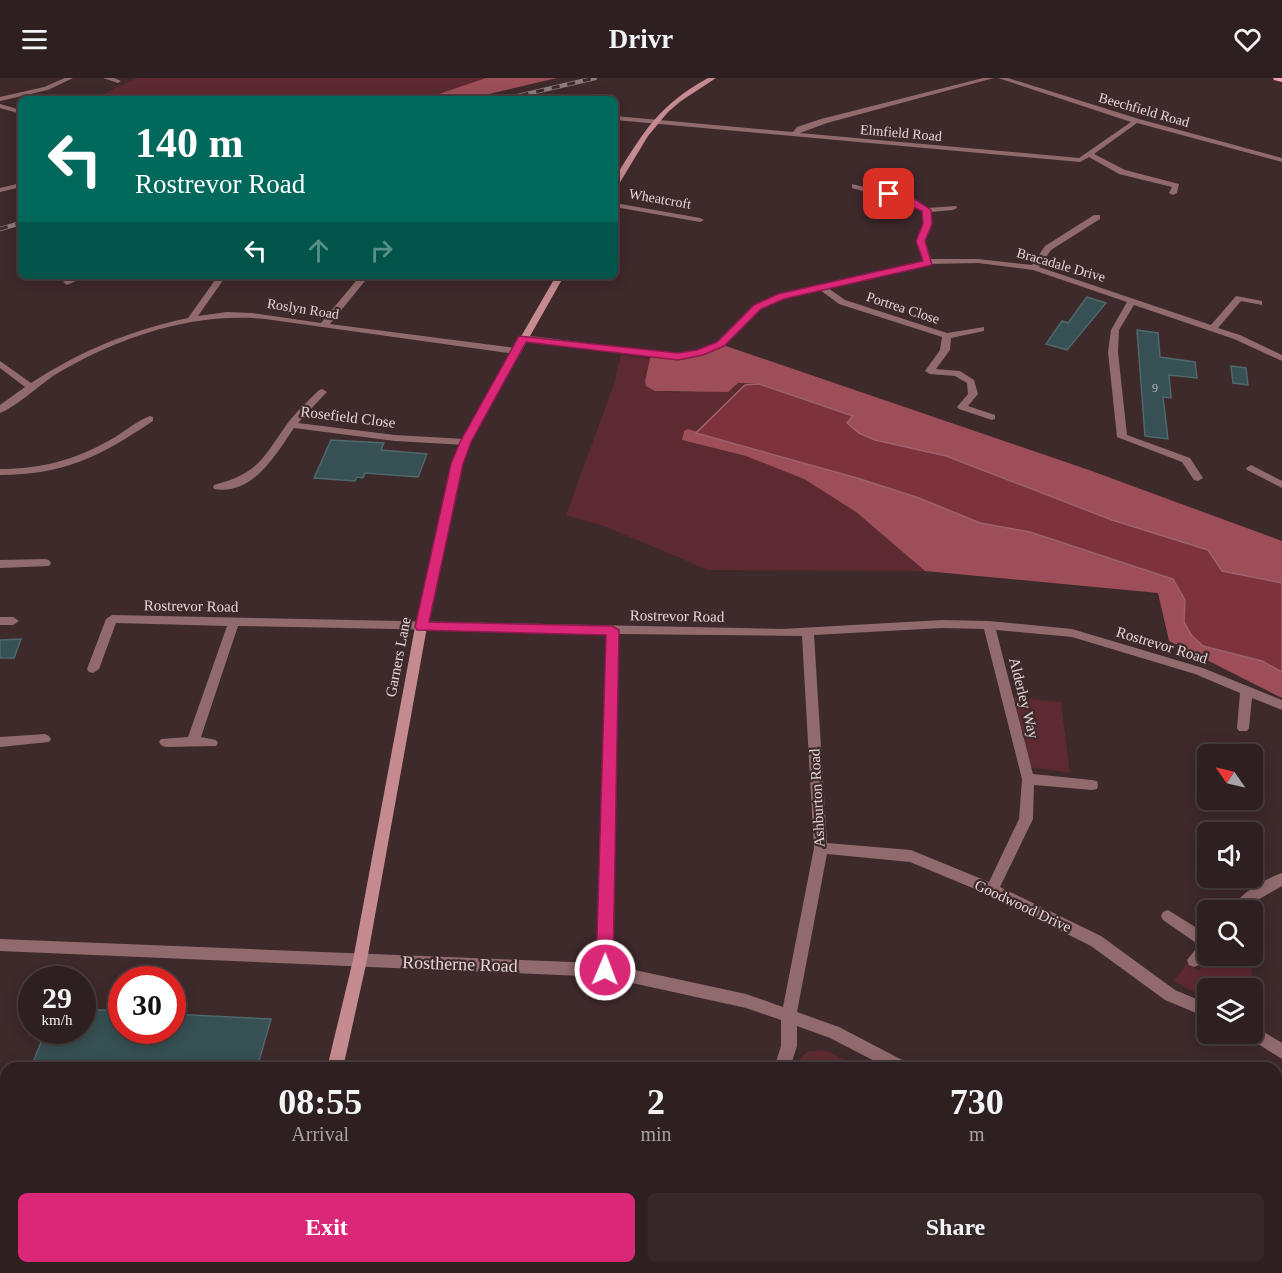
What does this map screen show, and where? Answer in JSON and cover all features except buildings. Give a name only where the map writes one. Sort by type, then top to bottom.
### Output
[{"type":"main road","points":[[1277,78],[1282,79]]},
{"type":"street","points":[[0,99],[46,89],[70,78]]},
{"type":"street","points":[[106,78],[118,81]]},
{"type":"street","points":[[618,179],[652,122],[686,93],[712,78]]},
{"type":"street","points":[[794,135],[800,129],[824,121],[990,78]]},
{"type":"street","name":"Beechfield Road","points":[[1001,78],[1136,121],[1282,160]]},
{"type":"street","points":[[0,106],[18,111]]},
{"type":"street","name":"Elmfield Road","points":[[618,118],[1080,160],[1136,121]]},
{"type":"street","points":[[1089,154],[1122,171],[1176,186],[1173,193]]},
{"type":"street","points":[[0,190],[18,186]]},
{"type":"street","points":[[855,186],[913,202],[927,210],[952,208]]},
{"type":"street","name":"Wheatcroft","points":[[618,206],[700,220]]},
{"type":"street","points":[[927,210],[927,224],[921,241],[928,262]]},
{"type":"street","points":[[1034,268],[1048,248],[1096,217]]},
{"type":"street","name":"Bracadale Drive","points":[[522,338],[678,357],[700,353],[720,344],[758,307],[781,296],[928,262],[978,261],[1034,268],[1212,329],[1282,358]]},
{"type":"street","points":[[67,282],[75,279]]},
{"type":"street","points":[[191,320],[220,279]]},
{"type":"street","points":[[323,326],[362,279]]},
{"type":"street","name":"Garners Lane","points":[[336,1062],[360,960],[421,627],[457,464],[465,442],[522,338],[558,279]]},
{"type":"street","name":"Portrea Close","points":[[820,286],[842,302],[947,336],[981,329]]},
{"type":"street","points":[[1212,329],[1239,298],[1259,303]]},
{"type":"street","points":[[1132,301],[1115,330],[1113,352],[1122,437],[1186,460],[1198,478]]},
{"type":"street","name":"Roslyn Road","points":[[0,410],[29,386],[95,351],[137,334],[191,320],[227,315],[265,315],[323,326],[516,351]]},
{"type":"street","name":"Portrea Close","points":[[947,336],[945,350],[930,371],[957,373],[971,382],[974,394],[962,407],[992,417]]},
{"type":"street","points":[[0,364],[29,386]]},
{"type":"street","points":[[291,425],[322,392]]},
{"type":"street","points":[[0,472],[19,473],[63,467],[106,449],[150,419]]},
{"type":"street","name":"Rosefield Close","points":[[218,487],[237,485],[257,472],[291,425],[395,438],[465,442]]},
{"type":"street","points":[[1251,468],[1282,485]]},
{"type":"street","points":[[0,564],[45,562]]},
{"type":"street","name":"Rostrevor Road","points":[[93,669],[112,619],[421,627],[808,632],[942,624],[1072,633],[1200,671],[1282,705]]},
{"type":"street","points":[[0,621],[13,621]]},
{"type":"street","points":[[192,742],[234,622]]},
{"type":"street","name":"Alderley Way","points":[[989,626],[1028,779],[1026,819],[992,890]]},
{"type":"street","points":[[605,970],[612,630]]},
{"type":"street","name":"Ashburton Road","points":[[784,1062],[789,1046],[789,1016],[820,848],[808,632]]},
{"type":"street","points":[[1243,728],[1246,691]]},
{"type":"street","points":[[0,742],[45,739]]},
{"type":"street","points":[[165,742],[212,743]]},
{"type":"street","points":[[1028,779],[1092,785]]},
{"type":"street","name":"Goodwood Drive","points":[[820,848],[911,856],[992,890],[1096,941],[1170,995],[1197,1006]]},
{"type":"street","points":[[1248,900],[1282,879]]},
{"type":"street","points":[[1168,916],[1197,936]]},
{"type":"street","name":"Rostherne Road","points":[[0,945],[605,970],[698,989],[789,1016],[867,1047],[893,1062]]},
{"type":"street","points":[[1194,960],[1197,957]]},
{"type":"street","points":[[1263,1039],[1282,1052]]},
{"type":"shaded area","points":[[137,78],[539,78],[464,96],[99,96]]},
{"type":"shaded area","points":[[486,78],[557,78],[481,96],[433,96]]},
{"type":"shaded area","points":[[720,344],[1089,470],[1282,541],[1282,583],[1222,571],[1208,550],[1112,520],[946,456],[875,440],[859,433],[847,423],[852,416],[759,384],[738,383],[728,392],[655,391],[646,386],[651,354],[687,354]]},
{"type":"shaded area","points":[[621,355],[650,359],[645,381],[651,388],[661,391],[688,392],[738,383],[745,385],[696,433],[804,479],[856,512],[925,571],[708,570],[604,526],[566,515],[614,384]]},
{"type":"shaded area","points":[[759,384],[853,416],[847,423],[859,433],[875,440],[946,456],[1112,520],[1208,550],[1222,571],[1282,583],[1282,672],[1262,661],[1203,646],[1192,636],[1184,622],[1185,600],[1173,579],[1030,532],[980,523],[919,498],[857,478],[696,433],[745,385]]},
{"type":"shaded area","points":[[688,429],[857,478],[919,498],[980,523],[1030,532],[1173,579],[1185,600],[1184,622],[1203,646],[1262,661],[1282,672],[1282,698],[1169,641],[1158,593],[925,571],[856,512],[804,479],[746,456],[682,440],[684,431]]},
{"type":"shaded area","points":[[1014,697],[1061,702],[1070,773],[1030,767]]},
{"type":"shaded area","points":[[1188,962],[1198,971],[1203,966],[1251,966],[1252,977],[1197,978],[1197,994],[1174,981]]},
{"type":"shaded area","points":[[825,1050],[849,1062],[796,1062],[807,1052]]},
{"type":"railway","points":[[518,96],[595,78]]},
{"type":"railway","points":[[0,229],[18,224]]},
{"type":"route","points":[[605,970],[612,630],[421,627],[457,464],[465,442],[522,338],[678,357],[700,353],[720,344],[740,322],[758,307],[781,296],[928,262],[921,241],[927,224],[927,210],[913,202],[889,194]]}]
